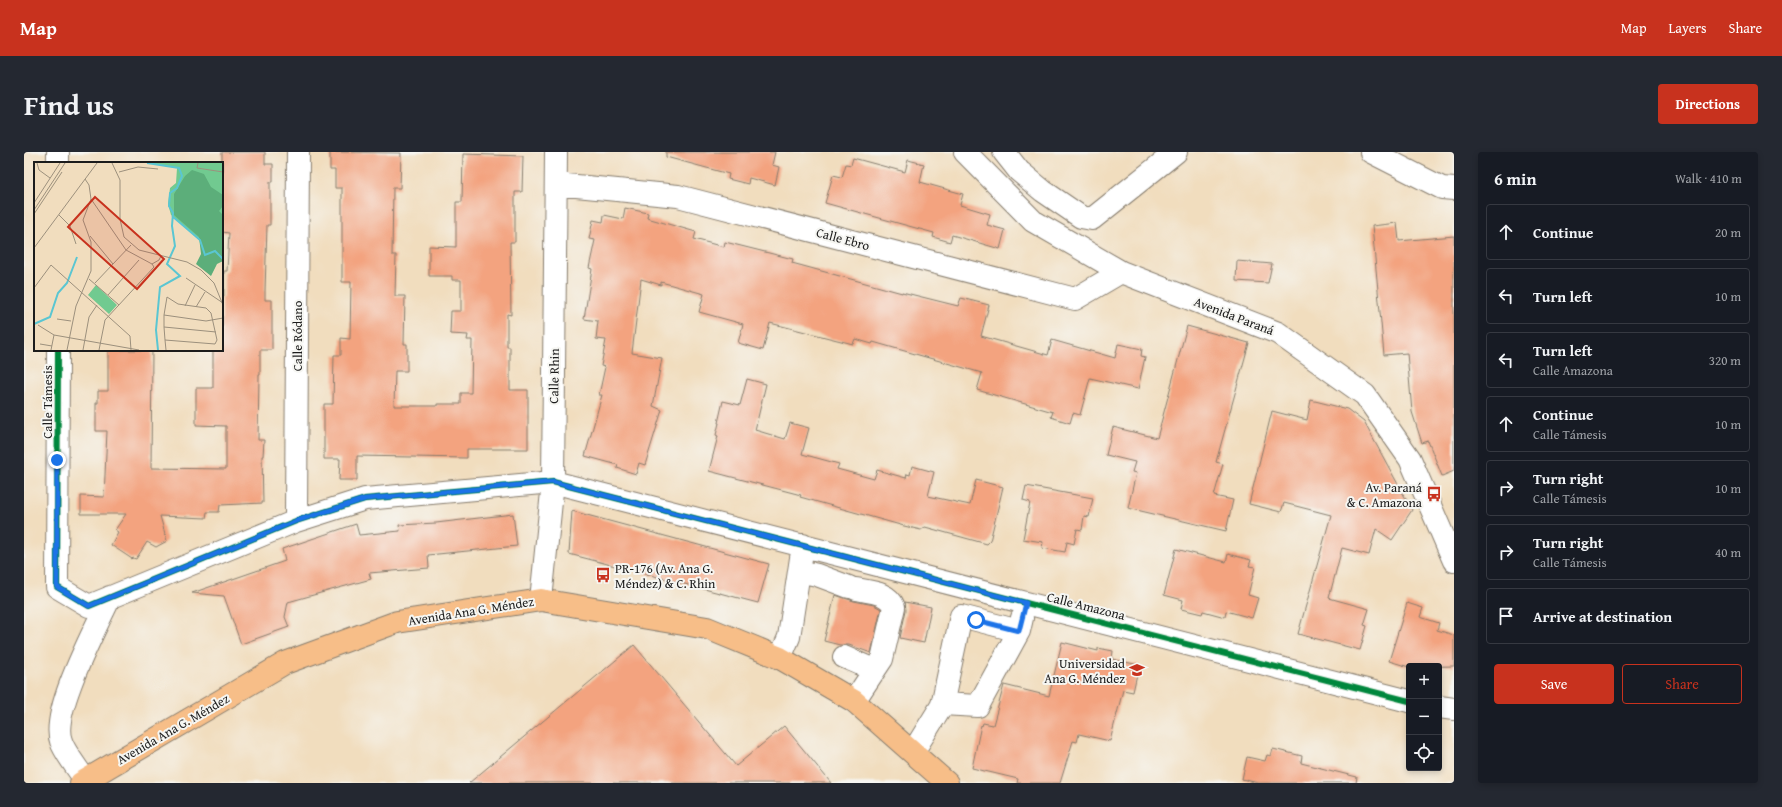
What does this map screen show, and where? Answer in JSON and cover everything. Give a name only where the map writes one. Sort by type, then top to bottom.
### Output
[{"type":"main road","name":"Avenida Ana G. Méndez","points":[[83,782],[285,663],[397,622],[541,600],[708,628],[780,658],[854,701],[913,752],[943,782]]},
{"type":"street","name":"Calle Ródano","points":[[296,521],[298,152]]},
{"type":"street","name":"Calle Rhin","points":[[541,600],[553,482],[556,152]]},
{"type":"street","name":"Avenida Paraná","points":[[965,152],[1033,221],[1121,272],[1278,333],[1365,395],[1410,459],[1454,561]]},
{"type":"street","points":[[1004,152],[1019,171],[1042,191],[1081,217],[1092,219],[1176,152]]},
{"type":"street","points":[[1371,152],[1442,188],[1454,189]]},
{"type":"street","name":"Calle Ebro","points":[[556,184],[678,196],[1075,299],[1121,272]]},
{"type":"street","name":"Calle Támesis","points":[[58,351],[57,587],[89,606],[110,597]]},
{"type":"street","name":"Calle Amazona","points":[[110,597],[296,521],[365,499],[553,482],[1406,699]]},
{"type":"street","points":[[780,658],[789,637],[803,545]]},
{"type":"street","points":[[799,571],[818,575],[853,588],[885,596],[889,598],[894,607],[882,659],[854,701]]},
{"type":"street","points":[[83,782],[60,741],[59,721],[75,671],[110,597]]},
{"type":"street","points":[[942,704],[978,706],[1019,631],[1026,603]]},
{"type":"street","points":[[913,752],[942,704],[961,616],[1019,631]]},
{"type":"street","points":[[844,657],[874,670]]},
{"type":"street","points":[[1442,707],[1454,709]]},
{"type":"building","points":[[222,152],[265,152],[265,164],[273,164],[273,182],[270,182],[270,225],[267,225],[265,291],[265,300],[272,300],[272,350],[260,350],[259,375],[258,440],[264,440],[262,456],[263,503],[220,505],[219,512],[207,512],[206,518],[160,516],[167,541],[156,547],[147,542],[136,559],[132,559],[111,545],[118,532],[115,530],[126,514],[81,514],[81,496],[104,497],[107,431],[96,431],[96,403],[98,403],[98,391],[108,391],[108,351],[152,351],[151,468],[226,469],[226,426],[196,425],[196,388],[213,388],[213,351],[223,351],[224,271],[227,271],[229,233],[223,232]]},
{"type":"building","points":[[330,152],[401,153],[400,188],[393,188],[392,255],[396,255],[395,296],[405,296],[404,344],[407,344],[407,371],[395,371],[394,406],[437,406],[437,404],[461,404],[461,393],[471,393],[472,340],[467,340],[468,335],[450,334],[451,311],[461,311],[461,280],[452,280],[452,276],[429,276],[429,246],[456,247],[456,202],[462,202],[463,154],[523,156],[522,192],[515,192],[515,242],[510,242],[511,315],[507,314],[507,347],[510,347],[510,390],[528,390],[528,449],[467,449],[467,458],[357,456],[357,480],[339,480],[340,459],[324,459],[324,404],[333,404],[334,355],[341,355],[341,338],[350,339],[351,282],[342,282],[342,188],[335,188],[335,170],[330,170]]},
{"type":"building","points":[[666,152],[775,152],[772,165],[779,167],[775,185],[749,178],[748,184],[728,179],[729,174],[666,157]]},
{"type":"building","points":[[853,158],[905,172],[908,160],[924,164],[920,182],[963,194],[960,205],[990,214],[987,225],[1005,230],[1000,249],[952,235],[950,242],[933,237],[934,233],[825,203],[833,175],[842,177],[846,164],[851,165]]},
{"type":"building","points":[[625,208],[648,213],[647,218],[696,232],[694,239],[724,247],[725,242],[793,259],[792,263],[902,293],[958,306],[961,298],[989,305],[981,336],[1048,355],[1052,340],[1115,358],[1118,344],[1142,349],[1141,356],[1145,357],[1138,389],[1090,378],[1080,415],[1073,413],[1070,423],[1051,417],[1053,412],[977,390],[982,373],[873,342],[872,344],[855,339],[853,344],[770,323],[763,350],[738,343],[743,324],[699,312],[704,294],[661,282],[661,285],[641,279],[632,353],[662,358],[653,406],[662,410],[645,465],[639,463],[636,474],[617,468],[618,465],[585,456],[602,395],[599,395],[605,367],[601,366],[606,340],[596,339],[598,321],[584,319],[592,269],[589,268],[595,240],[589,239],[593,220],[603,222],[604,215],[623,219]]},
{"type":"building","points":[[1397,223],[1399,241],[1454,236],[1454,471],[1442,476],[1428,441],[1422,443],[1412,412],[1407,353],[1384,355],[1372,226]]},
{"type":"building","points":[[1237,261],[1272,264],[1268,283],[1236,281]]},
{"type":"building","points":[[1187,326],[1249,343],[1216,462],[1223,464],[1214,496],[1233,500],[1226,531],[1128,508],[1136,473],[1132,472],[1135,462],[1106,455],[1113,427],[1157,438]]},
{"type":"building","points":[[747,379],[766,384],[755,430],[785,439],[790,423],[809,428],[802,454],[839,464],[837,469],[874,479],[877,470],[906,478],[907,474],[910,475],[912,466],[934,472],[928,496],[970,505],[976,480],[1003,487],[990,541],[987,544],[925,527],[921,530],[904,526],[800,497],[801,495],[709,471],[718,436],[716,435],[723,401],[740,405]]},
{"type":"building","points":[[1311,400],[1347,409],[1364,422],[1412,510],[1392,540],[1376,529],[1369,555],[1342,548],[1329,598],[1369,609],[1364,625],[1367,626],[1360,650],[1298,634],[1331,515],[1284,503],[1281,512],[1249,504],[1272,411],[1307,420]]},
{"type":"building","points":[[1026,486],[1093,498],[1089,517],[1084,516],[1082,530],[1077,529],[1074,544],[1067,542],[1065,552],[1042,548],[1043,542],[1023,539],[1030,502],[1023,500]]},
{"type":"building","points":[[572,511],[769,564],[758,603],[569,554]]},
{"type":"building","points":[[513,514],[517,546],[428,555],[429,568],[369,573],[371,579],[288,602],[285,617],[289,627],[241,644],[224,596],[192,593],[285,561],[282,549],[356,524],[359,535],[400,531],[399,525],[436,523]]},
{"type":"building","points":[[1176,549],[1226,562],[1228,554],[1251,560],[1249,566],[1255,567],[1248,595],[1258,598],[1252,618],[1226,611],[1225,617],[1203,611],[1202,614],[1181,609],[1183,600],[1164,595]]},
{"type":"building","points":[[835,595],[874,605],[881,609],[871,653],[849,645],[840,645],[824,641]]},
{"type":"building","points":[[905,602],[931,607],[924,643],[900,638],[906,610]]},
{"type":"building","points":[[1407,603],[1423,608],[1420,617],[1439,623],[1437,630],[1454,635],[1454,666],[1442,666],[1442,663],[1406,663],[1406,666],[1389,661]]},
{"type":"building","points":[[1062,642],[1098,651],[1098,648],[1113,651],[1112,659],[1139,665],[1133,692],[1123,690],[1110,741],[1079,734],[1077,742],[1073,741],[1060,783],[1017,783],[1018,779],[972,768],[981,725],[982,726],[983,723],[993,725],[1004,685],[1049,696]]},
{"type":"building","points":[[634,645],[736,766],[784,726],[831,783],[469,783]]},
{"type":"building","points":[[1273,749],[1302,756],[1301,763],[1357,777],[1356,783],[1258,783],[1242,779],[1247,757],[1265,761],[1267,755],[1271,756]]},
{"type":"cycle path","points":[[58,351],[57,587],[89,606],[296,521],[365,499],[553,482],[1406,700]]},
{"type":"place","name":"Av. Paraná & C. Amazona","points":[[1434,494]]},
{"type":"place","name":"PR-176 (Av. Ana G. Méndez) & C. Rhin","points":[[603,575]]},
{"type":"place","name":"Universidad Ana G. Méndez","points":[[1137,670]]},
{"type":"route","points":[[57,460],[57,587],[89,606],[296,521],[365,499],[553,482],[1026,603],[1019,631],[976,620]]}]
